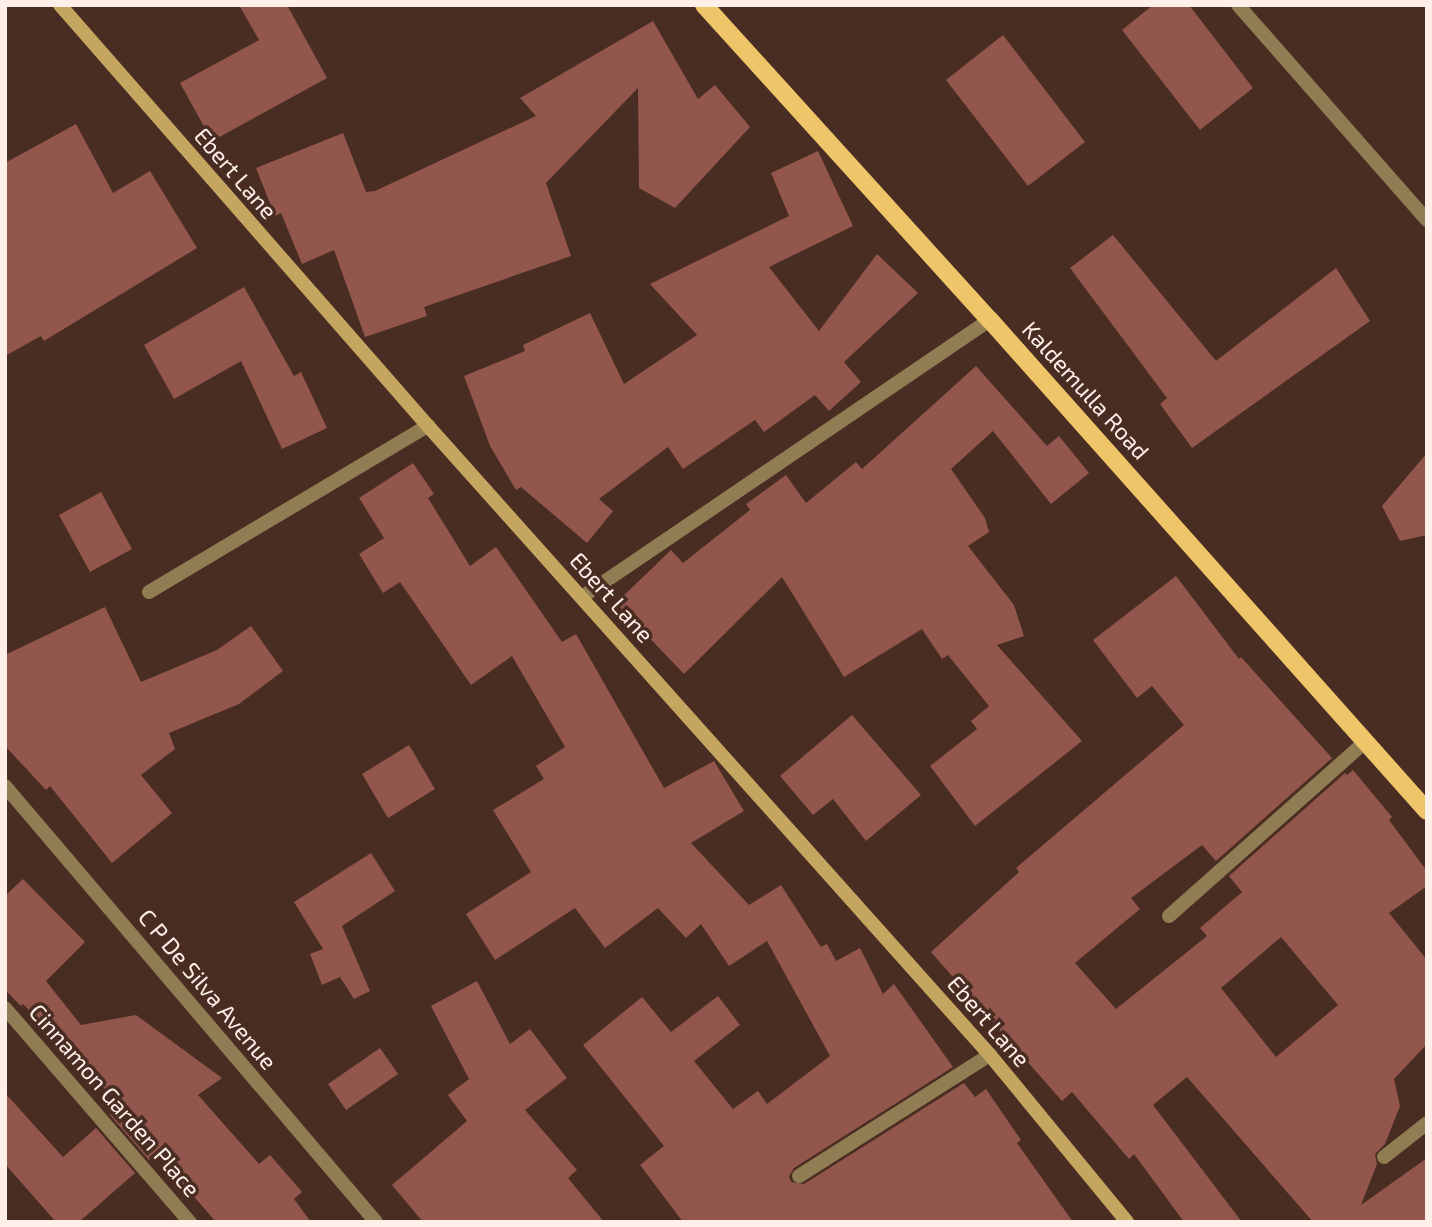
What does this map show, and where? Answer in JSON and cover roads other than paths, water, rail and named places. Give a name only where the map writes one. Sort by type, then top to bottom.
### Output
[{"type":"main road","name":"Kaldemulla Road","points":[[705,5],[990,320],[1427,811]]},
{"type":"street","name":"Ebert Lane","points":[[60,5],[428,426],[990,1055],[1127,1222]]},
{"type":"street","points":[[1238,5],[1427,219]]},
{"type":"street","points":[[582,597],[990,320]]},
{"type":"street","points":[[149,592],[428,426]]},
{"type":"street","points":[[1169,916],[1365,742]]},
{"type":"street","name":"C P De Silva Avenue","points":[[5,786],[376,1222]]},
{"type":"street","name":"Cinnamon Garden Place","points":[[5,1009],[190,1222]]},
{"type":"street","points":[[799,1175],[990,1055]]},
{"type":"street","points":[[1384,1157],[1427,1123]]}]
